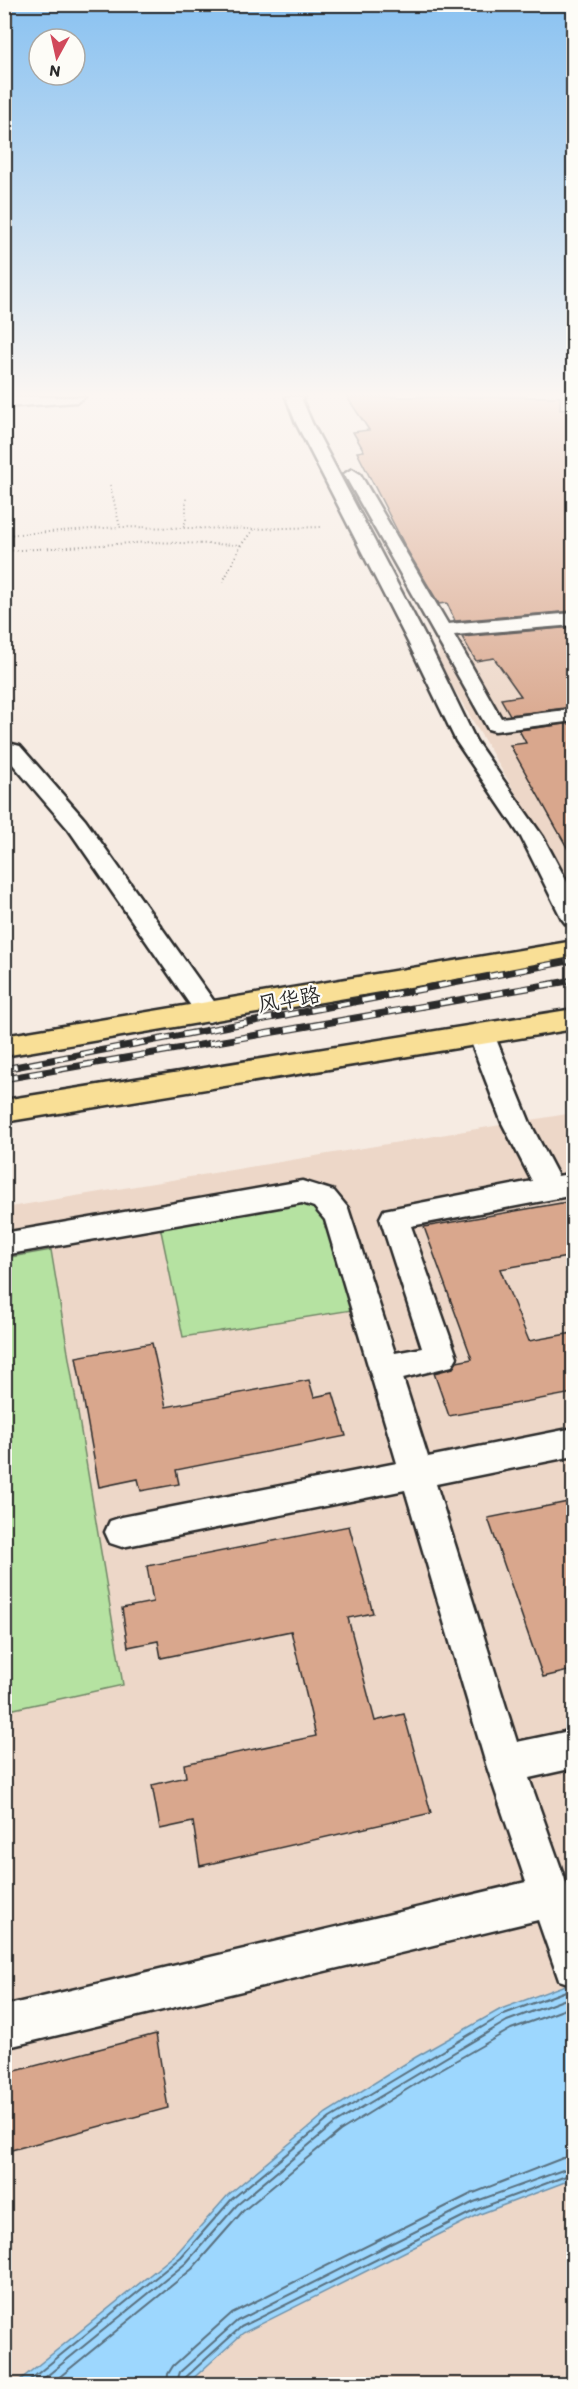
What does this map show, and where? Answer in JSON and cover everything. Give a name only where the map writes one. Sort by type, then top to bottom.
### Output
[{"type":"main road","name":"风华路","points":[[4,1046],[573,950]]},
{"type":"main road","points":[[4,1111],[573,1019]]},
{"type":"lane","points":[[348,508],[418,642],[466,741],[532,837],[573,919]]},
{"type":"lane","points":[[372,508],[495,725],[573,715]]},
{"type":"lane","points":[[442,630],[573,619]]},
{"type":"lane","points":[[4,748],[13,750],[77,825],[209,1013]]},
{"type":"lane","points":[[386,1368],[441,1358],[394,1218],[562,1186],[516,1123],[481,1034]]},
{"type":"lane","points":[[4,1244],[302,1192],[324,1199],[338,1215],[505,1764],[562,1932],[4,2027]]},
{"type":"lane","points":[[122,1532],[573,1442]]},
{"type":"lane","points":[[505,1764],[573,1749]]},
{"type":"path","points":[[116,508],[120,527]]},
{"type":"path","points":[[183,527],[186,521],[186,508]]},
{"type":"path","points":[[4,535],[120,527],[253,529],[321,527]]},
{"type":"path","points":[[223,582],[253,529]]},
{"type":"path","points":[[4,551],[150,542],[242,545]]},
{"type":"shaded area","points":[[573,624],[573,890],[438,662],[440,645],[451,635]]},
{"type":"shaded area","points":[[573,1113],[573,2384],[5,2384],[4,1208]]},
{"type":"green space","points":[[287,1204],[310,1204],[322,1209],[352,1310],[183,1337],[160,1226]]},
{"type":"green space","points":[[51,1250],[123,1685],[5,1711],[5,1258]]},
{"type":"water","points":[[573,1982],[573,2179],[480,2214],[243,2333],[187,2384],[15,2384],[177,2253],[228,2195],[326,2113],[416,2057],[501,2009]]},
{"type":"building","points":[[386,508],[573,508],[573,611],[455,621],[447,603],[439,604]]},
{"type":"building","points":[[573,627],[573,707],[510,715],[501,699],[521,696],[494,658],[476,661],[462,637]]},
{"type":"building","points":[[573,723],[573,858],[510,745],[526,743],[519,730]]},
{"type":"building","points":[[573,1201],[573,1256],[500,1269],[529,1341],[573,1333],[573,1393],[449,1416],[434,1373],[453,1368],[457,1362],[472,1359],[424,1227]]},
{"type":"building","points":[[152,1343],[166,1407],[309,1380],[314,1397],[333,1393],[346,1436],[176,1470],[179,1484],[141,1491],[138,1479],[99,1487],[76,1357]]},
{"type":"building","points":[[573,1501],[573,1670],[543,1677],[488,1518]]},
{"type":"building","points":[[349,1526],[373,1613],[348,1618],[375,1721],[404,1714],[431,1813],[200,1866],[193,1822],[160,1829],[152,1785],[186,1777],[184,1764],[316,1736],[291,1631],[161,1658],[158,1641],[128,1647],[122,1608],[153,1602],[147,1566]]},
{"type":"building","points":[[156,2034],[168,2108],[4,2152],[4,2074]]},
{"type":"railway","points":[[4,1069],[574,960]]},
{"type":"railway","points":[[4,1079],[574,980]]}]
